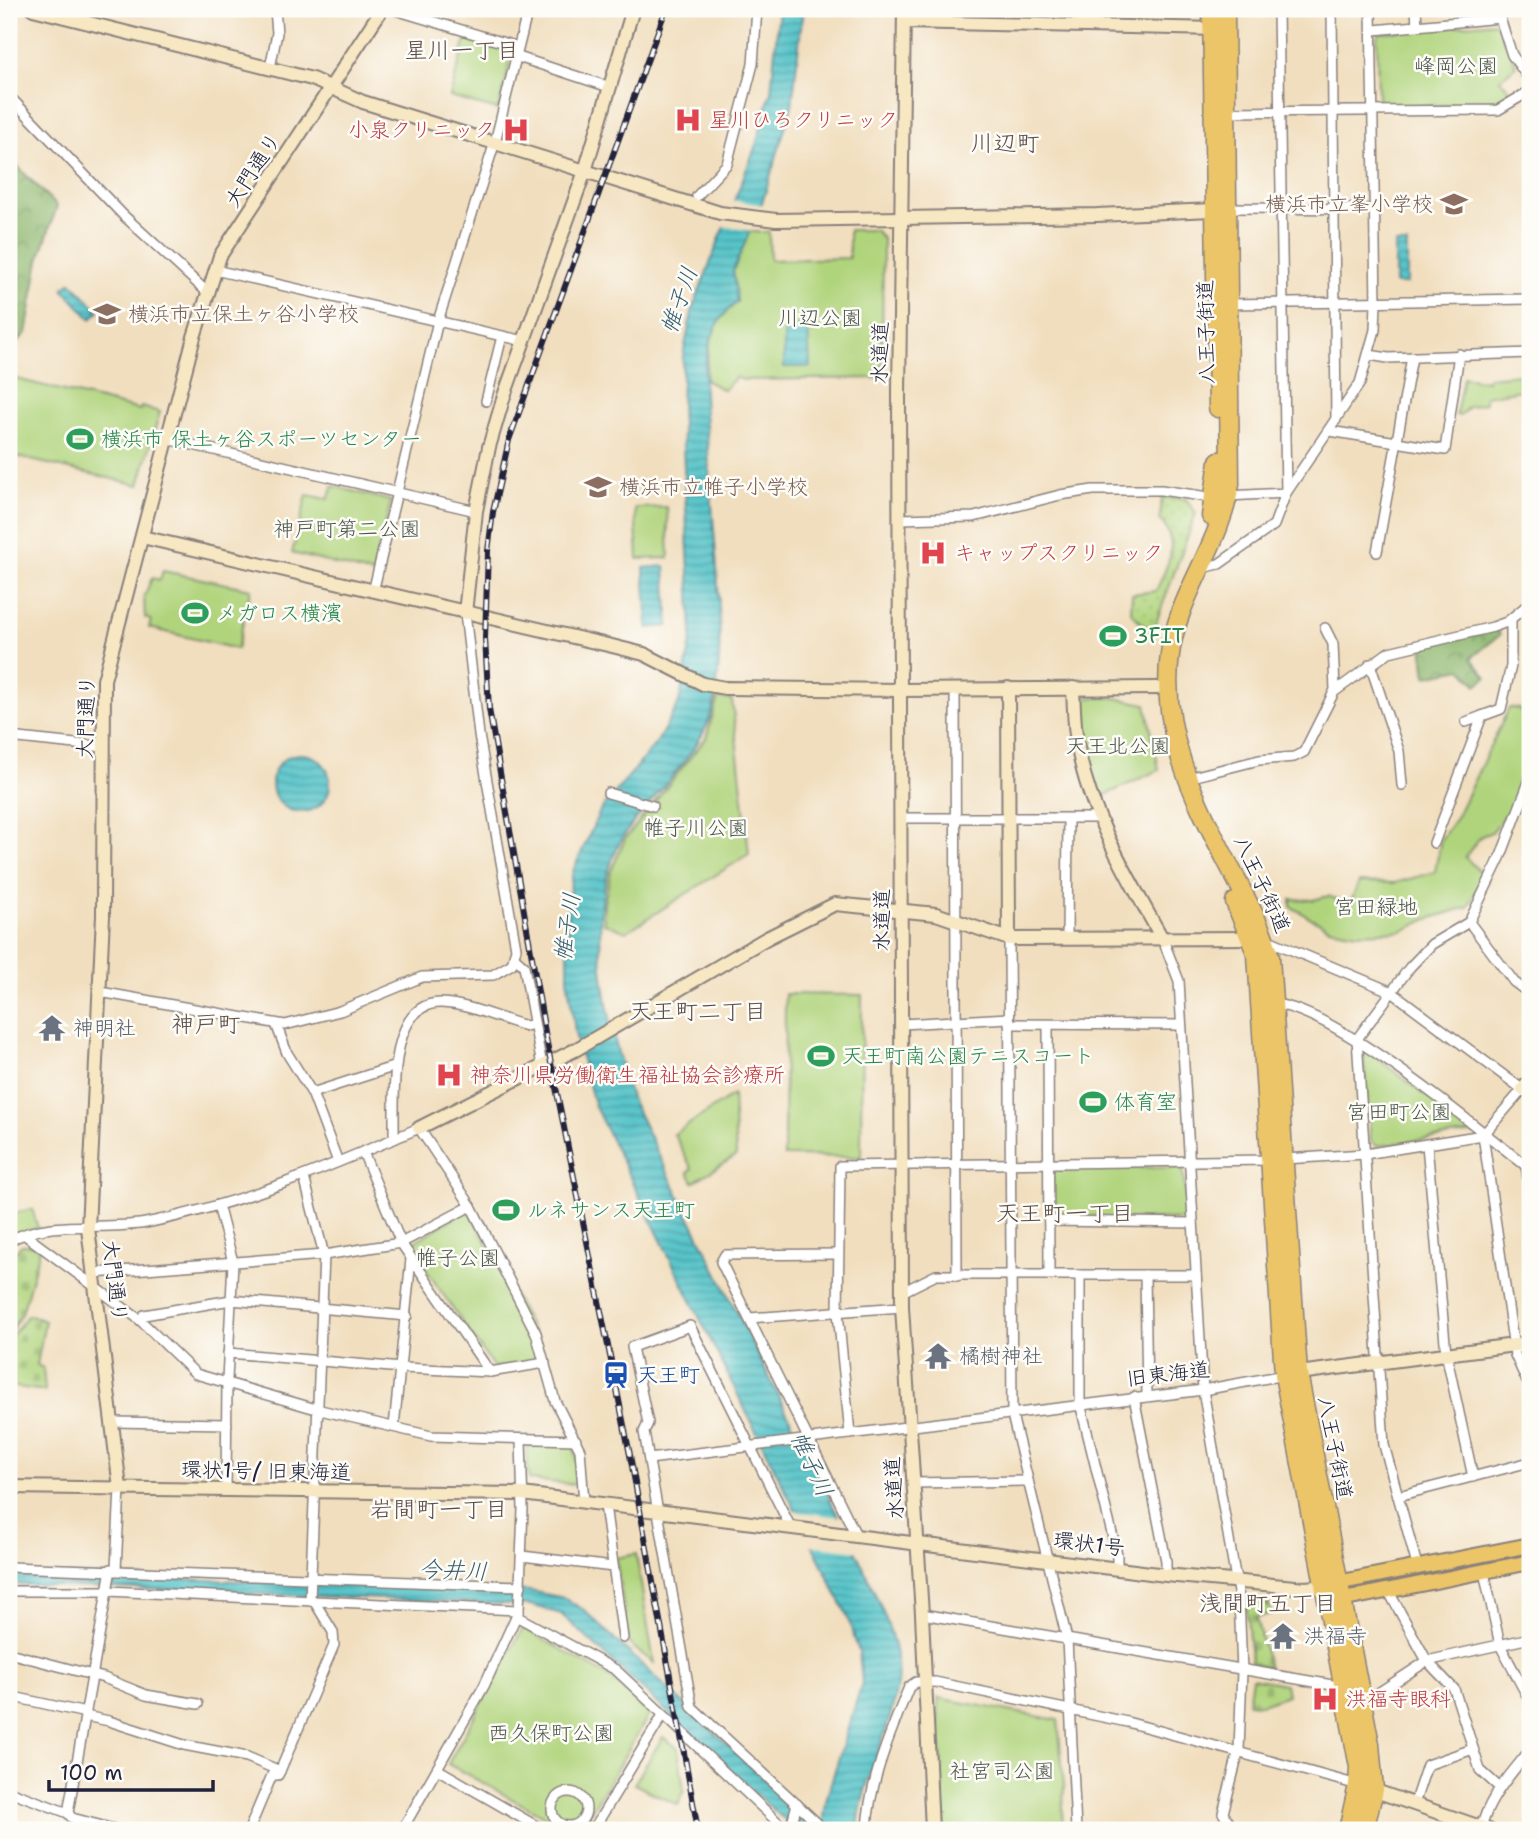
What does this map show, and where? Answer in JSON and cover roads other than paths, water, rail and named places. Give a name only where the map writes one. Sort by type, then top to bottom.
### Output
[{"type":"highway","name":"八王子街道","points":[[1212,9],[1219,30],[1226,112],[1220,209],[1228,304],[1231,459],[1222,497],[1219,529],[1178,624],[1168,675],[1174,737],[1186,779],[1258,938],[1257,956],[1276,1160],[1291,1374],[1334,1591],[1362,1699],[1366,1788],[1364,1830]]},
{"type":"highway","name":"八王子街道","points":[[1225,9],[1219,30],[1222,497],[1169,616],[1158,659],[1157,688],[1160,726],[1176,783],[1270,957],[1276,1160]]},
{"type":"highway","name":"八王子街道","points":[[1334,1591],[1344,1687],[1366,1788],[1348,1830]]},
{"type":"main road","name":"環状1号","points":[[1334,1591],[1418,1569],[1530,1545]]},
{"type":"main road","name":"環状1号","points":[[1334,1591],[1390,1592],[1530,1562]]},
{"type":"street","points":[[9,15],[12,9]]},
{"type":"street","points":[[33,9],[270,68],[363,102],[720,213],[763,220],[1097,215],[1220,209],[1375,209]]},
{"type":"street","points":[[270,68],[277,33],[275,9]]},
{"type":"street","name":"大門通り","points":[[120,1488],[88,1228],[100,992],[104,680],[109,652],[207,292],[220,256],[382,9]]},
{"type":"street","points":[[392,9],[609,87]]},
{"type":"street","points":[[373,592],[438,321],[495,142],[528,9]]},
{"type":"street","points":[[100,992],[276,1024],[340,1011],[422,976],[499,974],[515,958],[516,948],[479,735],[465,613],[476,511],[489,447],[585,171],[634,9]]},
{"type":"street","points":[[697,196],[727,164],[754,64],[757,9]]},
{"type":"street","points":[[1029,9],[1065,10]]},
{"type":"street","points":[[1278,9],[1286,494]]},
{"type":"street","points":[[1332,9],[1336,421]]},
{"type":"street","points":[[1202,568],[1219,564],[1273,525],[1286,494],[1360,383],[1369,355],[1376,330],[1374,30],[1371,9]]},
{"type":"street","points":[[1416,9],[1418,26]]},
{"type":"street","points":[[1374,30],[1499,13],[1512,55],[1530,80]]},
{"type":"street","points":[[904,15],[1219,30]]},
{"type":"street","name":"水道道","points":[[904,15],[900,519],[902,1307],[922,1614],[932,1830]]},
{"type":"street","points":[[1226,112],[1498,110],[1530,91]]},
{"type":"street","points":[[9,96],[123,215],[207,292]]},
{"type":"street","points":[[215,270],[524,341]]},
{"type":"street","points":[[1228,304],[1530,299]]},
{"type":"street","points":[[486,401],[502,335]]},
{"type":"street","points":[[1369,355],[1412,357],[1530,353]]},
{"type":"street","points":[[1330,430],[1445,450],[1459,354]]},
{"type":"street","points":[[1377,552],[1412,357]]},
{"type":"street","points":[[167,439],[476,511]]},
{"type":"street","points":[[900,519],[974,517],[1060,495],[1103,489],[1161,490],[1222,497],[1286,494]]},
{"type":"street","points":[[142,537],[644,654],[679,675],[724,688],[1157,688]]},
{"type":"street","points":[[1186,779],[1259,760],[1294,757],[1304,752],[1335,690],[1370,664],[1389,652],[1493,627],[1511,619],[1530,604]]},
{"type":"street","points":[[1466,722],[1500,709],[1511,666],[1511,619]]},
{"type":"street","points":[[1325,628],[1333,644],[1335,690]]},
{"type":"street","points":[[1370,664],[1399,751],[1402,785]]},
{"type":"street","points":[[1008,688],[1012,1415],[1067,1639],[1076,1830]]},
{"type":"street","points":[[1073,688],[1078,749],[1100,818],[1163,940],[1179,981],[1203,1390],[1237,1582],[1242,1671],[1239,1750],[1223,1813],[1234,1830]]},
{"type":"street","points":[[955,690],[957,1276]]},
{"type":"street","points":[[1434,843],[1482,716]]},
{"type":"street","points":[[9,737],[104,747]]},
{"type":"street","points":[[1418,1569],[1384,1445],[1357,1039],[1410,967],[1432,944],[1469,922],[1501,856],[1530,779]]},
{"type":"street","points":[[608,793],[653,806]]},
{"type":"street","points":[[900,818],[1100,818]]},
{"type":"street","points":[[1068,819],[1068,939]]},
{"type":"street","points":[[9,1241],[46,1229],[144,1223],[218,1205],[304,1177],[419,1128],[575,1050],[767,938],[835,904],[936,914],[1009,939],[1258,938],[1392,992],[1528,1088],[1483,1135],[1365,1154],[1189,1163],[840,1166],[838,1313],[850,1434]]},
{"type":"street","points":[[1469,922],[1514,982],[1530,995]]},
{"type":"street","points":[[515,958],[524,966],[542,1066]]},
{"type":"street","points":[[394,1139],[396,1066],[400,1036],[424,1008],[438,1003],[526,1026],[534,1024]]},
{"type":"street","points":[[1273,1004],[1292,1009],[1357,1039],[1528,1167],[1530,1192]]},
{"type":"street","points":[[902,1024],[955,1020],[1181,1025]]},
{"type":"street","points":[[276,1024],[288,1054],[312,1093],[338,1162]]},
{"type":"street","points":[[1048,1024],[1049,1275]]},
{"type":"street","points":[[312,1093],[396,1066]]},
{"type":"street","points":[[419,1128],[471,1206],[537,1334],[555,1401],[576,1440],[584,1502]]},
{"type":"street","points":[[1483,1135],[1515,1355],[1530,1388]]},
{"type":"street","points":[[1427,1145],[1446,1353],[1473,1477]]},
{"type":"street","points":[[363,1152],[401,1243],[490,1372]]},
{"type":"street","points":[[249,1830],[272,1774],[278,1775],[324,1676],[334,1645],[333,1632],[312,1601],[310,1578],[324,1255],[304,1177]]},
{"type":"street","points":[[218,1205],[233,1262],[227,1380],[226,1490]]},
{"type":"street","points":[[95,1280],[233,1262],[324,1255],[401,1243],[471,1206]]},
{"type":"street","points":[[1049,1221],[1193,1223]]},
{"type":"street","points":[[25,1234],[95,1280],[196,1374],[227,1380],[316,1409],[431,1436],[576,1440]]},
{"type":"street","points":[[838,1254],[725,1255],[721,1262],[809,1439],[854,1537]]},
{"type":"street","points":[[394,1427],[408,1316],[411,1259]]},
{"type":"street","points":[[902,1292],[936,1275],[1196,1275]]},
{"type":"street","points":[[1080,1275],[1080,1403],[1117,1554],[1116,1569]]},
{"type":"street","points":[[1145,1275],[1147,1396]]},
{"type":"street","points":[[140,1320],[145,1315],[231,1300],[408,1316]]},
{"type":"street","points":[[749,1318],[902,1307]]},
{"type":"street","points":[[793,1528],[690,1326],[632,1347],[648,1423],[644,1432],[692,1707],[817,1823]]},
{"type":"street","name":"旧東海道","points":[[752,1447],[1012,1415],[1080,1403],[1203,1390],[1291,1374],[1530,1343]]},
{"type":"street","points":[[228,1353],[402,1368],[490,1372],[545,1363]]},
{"type":"street","points":[[1134,1397],[1166,1561],[1166,1575]]},
{"type":"street","points":[[113,1422],[226,1424]]},
{"type":"street","points":[[402,1830],[484,1686],[517,1613],[522,1556],[521,1440]]},
{"type":"street","points":[[649,1459],[752,1447]]},
{"type":"street","points":[[1398,1496],[1530,1462]]},
{"type":"street","points":[[914,1483],[1028,1481]]},
{"type":"street","name":"環状1号/ 旧東海道","points":[[9,1487],[523,1494]]},
{"type":"street","points":[[68,1813],[113,1569],[120,1488]]},
{"type":"street","points":[[523,1494],[793,1528]]},
{"type":"street","points":[[605,1505],[623,1638]]},
{"type":"street","name":"環状1号","points":[[793,1528],[1166,1575],[1334,1591]]},
{"type":"street","points":[[522,1556],[612,1567]]},
{"type":"street","points":[[9,1567],[521,1586]]},
{"type":"street","points":[[1484,1572],[1500,1645],[1530,1701]]},
{"type":"street","points":[[9,1591],[108,1591],[517,1613],[616,1670],[788,1830],[797,1804]]},
{"type":"street","points":[[1390,1592],[1427,1661],[1454,1689],[1480,1770],[1500,1788]]},
{"type":"street","points":[[922,1614],[1344,1687]]},
{"type":"street","points":[[1362,1699],[1372,1697],[1427,1661],[1530,1638]]},
{"type":"street","points":[[9,1653],[93,1675],[146,1695],[198,1704]]},
{"type":"street","points":[[867,1830],[868,1810],[899,1711],[909,1688],[916,1682],[925,1681],[1070,1710],[1239,1750],[1366,1788],[1484,1829]]},
{"type":"street","points":[[9,1696],[109,1721],[184,1745],[247,1757],[280,1771]]},
{"type":"street","points":[[593,1830],[663,1715]]},
{"type":"street","points":[[1414,1804],[1427,1765],[1473,1749]]},
{"type":"street","points":[[1484,1829],[1482,1819],[1500,1788],[1530,1750]]},
{"type":"street","points":[[437,1769],[543,1830]]},
{"type":"street","points":[[9,1791],[68,1813],[72,1818],[118,1830]]},
{"type":"street","points":[[1524,1830],[1530,1815]]},
{"type":"water","name":"帷子川","points":[[779,9],[803,9],[792,106],[763,200],[733,271],[737,302],[722,317],[712,335],[704,374],[719,608],[720,640],[715,699],[698,743],[625,834],[611,863],[603,896],[600,931],[607,1002],[632,1101],[859,1558],[892,1636],[898,1669],[897,1685],[888,1722],[864,1793],[858,1830],[822,1830],[827,1796],[862,1683],[859,1652],[846,1613],[595,1107],[576,1038],[568,983],[568,900],[573,871],[600,811],[657,742],[679,703],[692,636],[681,404],[683,355],[693,307],[756,145],[771,91]]},
{"type":"water","points":[[1395,244],[1407,244],[1407,284],[1395,284]]},
{"type":"water","points":[[71,282],[99,311],[91,319],[63,289]]},
{"type":"water","points":[[793,326],[808,326],[810,367],[784,367],[784,333]]},
{"type":"water","points":[[665,566],[669,626],[648,628],[644,568]]},
{"type":"water","points":[[295,754],[307,754],[322,762],[330,777],[330,789],[322,804],[307,812],[295,812],[280,804],[272,789],[272,777],[280,762]]},
{"type":"water","points":[[9,1573],[530,1591],[564,1598],[584,1610],[818,1830],[795,1830],[561,1614],[530,1605],[9,1584]]},
{"type":"railway","points":[[666,9],[509,440],[493,512],[488,551],[485,638],[489,709],[546,1038],[630,1455],[698,1830]]},
{"type":"place","name":"星川ひろクリニック","points":[[688,120]]},
{"type":"place","name":"小泉クリニック","points":[[516,130]]},
{"type":"place","name":"横浜市立峯小学校","points":[[1454,204]]},
{"type":"place","name":"横浜市立保土ヶ谷小学校","points":[[107,314]]},
{"type":"place","name":"横浜市 保土ヶ谷スポーツセンター","points":[[80,439]]},
{"type":"place","name":"横浜市立帷子小学校","points":[[598,487]]},
{"type":"place","name":"キャップスクリニック","points":[[933,553]]},
{"type":"place","name":"メガロス横濱","points":[[195,613]]},
{"type":"place","name":"3FIT","points":[[1113,636]]},
{"type":"place","name":"神明社","points":[[52,1028]]},
{"type":"place","name":"天王町南公園テニスコート","points":[[821,1056]]},
{"type":"place","name":"神奈川県労働衛生福祉協会診療所","points":[[449,1075]]},
{"type":"place","name":"体育室","points":[[1093,1102]]},
{"type":"place","name":"ルネサンス天王町","points":[[506,1210]]},
{"type":"place","name":"橘樹神社","points":[[938,1356]]},
{"type":"place","name":"天王町","points":[[616,1375]]},
{"type":"place","name":"洪福寺","points":[[1283,1636]]},
{"type":"place","name":"洪福寺眼科","points":[[1325,1699]]},
{"type":"district","name":"星川一丁目","points":[[462,50]]},
{"type":"district","name":"川辺町","points":[[1005,143]]},
{"type":"district","name":"天王町二丁目","points":[[698,1011]]},
{"type":"district","name":"神戸町","points":[[206,1024]]},
{"type":"district","name":"天王町一丁目","points":[[1065,1213]]},
{"type":"district","name":"岩間町一丁目","points":[[439,1509]]},
{"type":"district","name":"浅間町五丁目","points":[[1268,1603]]},
{"type":"park label","name":"峰岡公園","points":[[1456,66]]},
{"type":"park label","name":"川辺公園","points":[[820,318]]},
{"type":"park label","name":"神戸町第二公園","points":[[347,529]]},
{"type":"park label","name":"天王北公園","points":[[1118,746]]},
{"type":"park label","name":"帷子川公園","points":[[696,828]]},
{"type":"park label","name":"宮田緑地","points":[[1376,907]]},
{"type":"park label","name":"宮田町公園","points":[[1399,1112]]},
{"type":"park label","name":"帷子公園","points":[[458,1258]]},
{"type":"park label","name":"西久保町公園","points":[[551,1733]]},
{"type":"park label","name":"社宮司公園","points":[[1002,1771]]},
{"type":"water label","name":"今井川","points":[[453,1570]]}]
